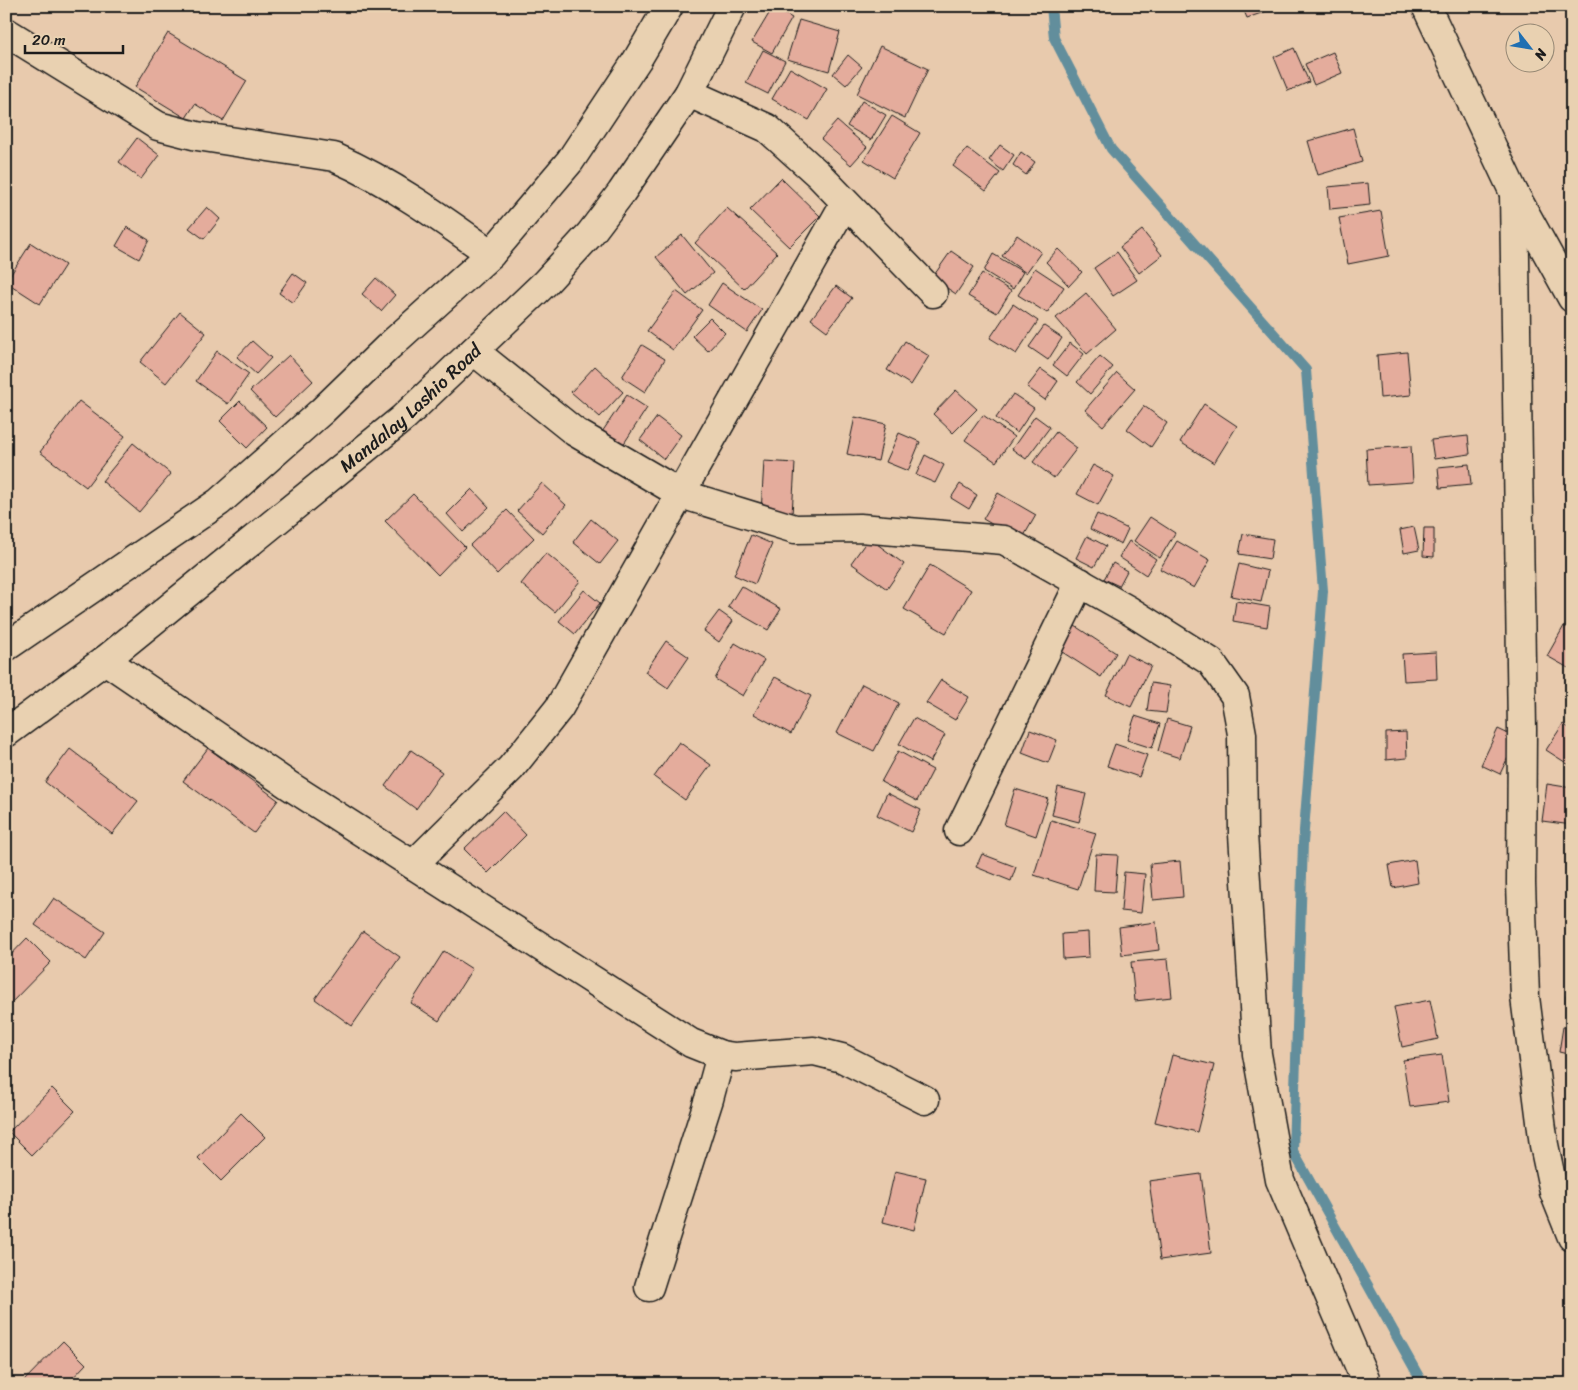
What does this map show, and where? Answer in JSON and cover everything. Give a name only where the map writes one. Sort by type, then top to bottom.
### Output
[{"type":"main road","points":[[6,647],[219,502],[322,411],[491,254],[570,161],[637,60],[669,6]]},
{"type":"main road","name":"Mandalay Lashio Road","points":[[6,734],[105,660],[403,418],[545,283],[590,234],[621,194],[690,93],[732,6]]},
{"type":"main road","points":[[1426,6],[1514,193],[1572,298]]},
{"type":"main road","points":[[6,32],[158,126],[197,136],[334,157],[354,165],[430,210],[491,254]]},
{"type":"main road","points":[[690,93],[767,128],[818,174],[933,292]]},
{"type":"main road","points":[[1514,193],[1522,730],[1521,883],[1525,996],[1544,1145],[1554,1192],[1572,1237]]},
{"type":"main road","points":[[413,865],[511,768],[559,708],[845,203]]},
{"type":"main road","points":[[474,351],[574,432],[681,494],[795,529],[860,528],[1004,540],[1130,611],[1211,662],[1235,696],[1242,734],[1243,834],[1257,1054],[1280,1180],[1367,1384]]},
{"type":"main road","points":[[959,831],[1080,582]]},
{"type":"main road","points":[[105,660],[290,786],[691,1043],[721,1055],[736,1056],[814,1051],[842,1058],[925,1100]]},
{"type":"main road","points":[[649,1287],[709,1099],[721,1055]]},
{"type":"building","points":[[1242,6],[1265,6],[1267,11],[1247,18]]},
{"type":"building","points":[[773,7],[792,18],[772,53],[752,42]]},
{"type":"building","points":[[799,20],[840,32],[829,71],[787,59]]},
{"type":"building","points":[[168,33],[247,81],[223,121],[195,104],[186,118],[135,87]]},
{"type":"building","points":[[880,46],[928,69],[905,118],[857,94]]},
{"type":"building","points":[[1294,48],[1309,82],[1288,91],[1274,57]]},
{"type":"building","points":[[763,50],[785,61],[768,94],[746,83]]},
{"type":"building","points":[[1333,52],[1342,73],[1314,85],[1305,64]]},
{"type":"building","points":[[848,55],[862,67],[846,85],[833,74]]},
{"type":"building","points":[[790,68],[827,89],[809,120],[772,99]]},
{"type":"building","points":[[862,101],[886,115],[871,140],[847,126]]},
{"type":"building","points":[[892,116],[920,133],[893,178],[864,160]]},
{"type":"building","points":[[837,121],[867,147],[851,165],[821,139]]},
{"type":"building","points":[[1353,128],[1362,162],[1318,175],[1308,141]]},
{"type":"building","points":[[137,138],[159,155],[141,179],[119,162]]},
{"type":"building","points":[[1000,145],[1014,155],[1003,171],[989,160]]},
{"type":"building","points":[[967,148],[1000,173],[986,191],[953,166]]},
{"type":"building","points":[[1021,152],[1035,162],[1026,175],[1013,165]]},
{"type":"building","points":[[781,178],[820,216],[789,247],[750,210]]},
{"type":"building","points":[[1368,183],[1370,205],[1330,209],[1328,187]]},
{"type":"building","points":[[207,207],[220,219],[204,239],[189,228]]},
{"type":"building","points":[[727,208],[777,253],[744,289],[695,243]]},
{"type":"building","points":[[1381,211],[1389,256],[1348,264],[1339,218]]},
{"type":"building","points":[[127,227],[149,240],[139,259],[116,246]]},
{"type":"building","points":[[1142,230],[1162,255],[1139,273],[1120,247]]},
{"type":"building","points":[[682,235],[713,273],[687,295],[656,257]]},
{"type":"building","points":[[1017,235],[1041,252],[1026,273],[1002,256]]},
{"type":"building","points":[[31,243],[65,265],[40,304],[6,282]]},
{"type":"building","points":[[1058,249],[1082,272],[1069,286],[1046,262]]},
{"type":"building","points":[[951,251],[974,267],[956,294],[932,278]]},
{"type":"building","points":[[1117,252],[1137,280],[1113,296],[1094,268]]},
{"type":"building","points":[[993,254],[1023,272],[1013,289],[984,271]]},
{"type":"building","points":[[1035,268],[1064,287],[1047,313],[1018,295]]},
{"type":"building","points":[[293,273],[307,283],[293,303],[279,293]]},
{"type":"building","points":[[982,273],[1011,291],[997,313],[968,296]]},
{"type":"building","points":[[376,278],[395,295],[381,311],[362,294]]},
{"type":"building","points":[[722,283],[762,310],[747,332],[708,305]]},
{"type":"building","points":[[836,286],[852,298],[827,331],[811,319]]},
{"type":"building","points":[[676,291],[702,310],[673,350],[647,331]]},
{"type":"building","points":[[1086,293],[1116,329],[1087,354],[1056,318]]},
{"type":"building","points":[[1013,304],[1038,321],[1016,354],[990,338]]},
{"type":"building","points":[[180,312],[206,333],[166,383],[140,362]]},
{"type":"building","points":[[710,318],[725,333],[708,351],[692,336]]},
{"type":"building","points":[[1044,326],[1062,338],[1048,360],[1029,347]]},
{"type":"building","points":[[252,341],[271,358],[256,374],[237,357]]},
{"type":"building","points":[[905,341],[929,356],[911,385],[887,370]]},
{"type":"building","points":[[1070,343],[1084,354],[1067,376],[1053,365]]},
{"type":"building","points":[[642,345],[665,359],[645,392],[622,377]]},
{"type":"building","points":[[217,351],[249,374],[228,404],[196,381]]},
{"type":"building","points":[[1407,352],[1411,395],[1380,398],[1377,355]]},
{"type":"building","points":[[289,355],[313,381],[275,417],[250,391]]},
{"type":"building","points":[[1100,356],[1113,367],[1090,394],[1077,382]]},
{"type":"building","points":[[595,366],[623,392],[600,417],[571,392]]},
{"type":"building","points":[[1041,369],[1058,381],[1045,400],[1027,387]]},
{"type":"building","points":[[1117,373],[1135,389],[1103,426],[1085,410]]},
{"type":"building","points":[[956,390],[977,409],[953,433],[933,414]]},
{"type":"building","points":[[1013,394],[1034,408],[1017,433],[996,418]]},
{"type":"building","points":[[627,395],[647,408],[623,445],[602,432]]},
{"type":"building","points":[[79,401],[125,436],[86,487],[40,452]]},
{"type":"building","points":[[240,401],[267,427],[247,448],[220,421]]},
{"type":"building","points":[[1204,404],[1237,426],[1214,463],[1180,442]]},
{"type":"building","points":[[1144,406],[1167,423],[1151,447],[1127,429]]},
{"type":"building","points":[[983,415],[1014,437],[996,462],[965,440]]},
{"type":"building","points":[[1035,416],[1050,427],[1026,459],[1012,449]]},
{"type":"building","points":[[657,417],[681,435],[664,459],[640,440]]},
{"type":"building","points":[[855,417],[886,424],[878,461],[847,454]]},
{"type":"building","points":[[1056,432],[1077,448],[1054,478],[1033,462]]},
{"type":"building","points":[[899,433],[920,442],[908,471],[886,462]]},
{"type":"building","points":[[1468,436],[1470,454],[1434,459],[1431,440]]},
{"type":"building","points":[[133,443],[171,474],[139,512],[102,481]]},
{"type":"building","points":[[1411,446],[1413,482],[1368,485],[1366,449]]},
{"type":"building","points":[[925,455],[944,465],[935,483],[916,475]]},
{"type":"building","points":[[764,461],[795,463],[792,515],[761,513]]},
{"type":"building","points":[[1469,464],[1471,485],[1440,488],[1438,467]]},
{"type":"building","points":[[1093,465],[1114,476],[1098,505],[1077,494]]},
{"type":"building","points":[[542,483],[566,505],[542,533],[517,511]]},
{"type":"building","points":[[960,484],[977,495],[969,509],[951,498]]},
{"type":"building","points":[[472,489],[489,507],[463,532],[447,514]]},
{"type":"building","points":[[998,493],[1036,515],[1021,541],[983,519]]},
{"type":"building","points":[[413,494],[465,547],[438,575],[385,521]]},
{"type":"building","points":[[507,510],[534,538],[497,574],[470,545]]},
{"type":"building","points":[[1097,514],[1128,529],[1121,544],[1090,529]]},
{"type":"building","points":[[1150,517],[1175,533],[1160,558],[1134,541]]},
{"type":"building","points":[[591,519],[618,541],[600,564],[573,542]]},
{"type":"building","points":[[1414,527],[1419,550],[1404,553],[1400,530]]},
{"type":"building","points":[[1424,528],[1434,528],[1434,557],[1423,556]]},
{"type":"building","points":[[1243,534],[1273,539],[1270,559],[1239,554]]},
{"type":"building","points":[[751,535],[772,544],[755,584],[734,575]]},
{"type":"building","points":[[1087,536],[1106,546],[1094,567],[1076,558]]},
{"type":"building","points":[[869,538],[904,564],[887,589],[851,563]]},
{"type":"building","points":[[1129,541],[1156,559],[1146,575],[1119,557]]},
{"type":"building","points":[[1177,541],[1210,560],[1194,588],[1160,569]]},
{"type":"building","points":[[546,553],[580,581],[555,612],[521,584]]},
{"type":"building","points":[[1113,563],[1127,571],[1119,586],[1104,579]]},
{"type":"building","points":[[1239,564],[1268,571],[1261,602],[1231,596]]},
{"type":"building","points":[[930,565],[971,590],[946,633],[904,609]]},
{"type":"building","points":[[741,586],[781,609],[768,630],[728,607]]},
{"type":"building","points":[[584,590],[600,603],[575,634],[559,621]]},
{"type":"building","points":[[1236,601],[1270,607],[1267,627],[1233,621]]},
{"type":"building","points":[[719,611],[733,621],[719,642],[704,631]]},
{"type":"building","points":[[1075,626],[1116,653],[1101,677],[1059,650]]},
{"type":"building","points":[[1564,626],[1572,631],[1572,670],[1547,656]]},
{"type":"building","points":[[666,641],[689,657],[668,688],[645,672]]},
{"type":"building","points":[[735,643],[764,660],[743,696],[715,679]]},
{"type":"building","points":[[1436,652],[1437,679],[1404,681],[1402,654]]},
{"type":"building","points":[[1126,654],[1151,666],[1131,707],[1106,695]]},
{"type":"building","points":[[775,677],[811,696],[791,734],[754,714]]},
{"type":"building","points":[[941,680],[969,697],[955,720],[926,703]]},
{"type":"building","points":[[1151,683],[1170,686],[1166,713],[1147,711]]},
{"type":"building","points":[[862,684],[899,703],[874,751],[837,733]]},
{"type":"building","points":[[1135,716],[1160,724],[1152,748],[1127,740]]},
{"type":"building","points":[[914,718],[945,735],[930,762],[899,744]]},
{"type":"building","points":[[1167,719],[1190,726],[1180,758],[1158,751]]},
{"type":"building","points":[[1563,724],[1572,730],[1571,766],[1546,750]]},
{"type":"building","points":[[1498,729],[1517,738],[1500,774],[1481,765]]},
{"type":"building","points":[[1030,730],[1057,740],[1048,763],[1022,753]]},
{"type":"building","points":[[1406,732],[1407,758],[1386,760],[1386,733]]},
{"type":"building","points":[[679,742],[711,765],[685,800],[654,777]]},
{"type":"building","points":[[1115,744],[1147,755],[1139,777],[1107,766]]},
{"type":"building","points":[[208,748],[278,800],[254,833],[183,781]]},
{"type":"building","points":[[70,749],[138,801],[112,834],[45,782]]},
{"type":"building","points":[[411,750],[442,772],[416,809],[385,786]]},
{"type":"building","points":[[898,751],[933,770],[917,801],[881,782]]},
{"type":"building","points":[[1547,784],[1572,788],[1572,825],[1542,821]]},
{"type":"building","points":[[1058,787],[1086,794],[1079,822],[1052,815]]},
{"type":"building","points":[[1015,789],[1048,799],[1036,836],[1004,825]]},
{"type":"building","points":[[887,793],[921,810],[911,832],[877,815]]},
{"type":"building","points":[[503,811],[526,835],[488,873],[464,849]]},
{"type":"building","points":[[1051,820],[1096,833],[1078,889],[1034,875]]},
{"type":"building","points":[[982,854],[1016,867],[1011,881],[976,867]]},
{"type":"building","points":[[1096,854],[1118,855],[1115,892],[1094,891]]},
{"type":"building","points":[[1415,860],[1418,883],[1393,888],[1389,865]]},
{"type":"building","points":[[1180,861],[1183,897],[1153,900],[1150,864]]},
{"type":"building","points":[[1124,872],[1145,874],[1141,913],[1121,911]]},
{"type":"building","points":[[54,898],[105,932],[86,960],[35,925]]},
{"type":"building","points":[[1156,922],[1159,950],[1122,955],[1119,927]]},
{"type":"building","points":[[363,931],[400,957],[352,1026],[315,999]]},
{"type":"building","points":[[1088,932],[1089,957],[1063,959],[1062,934]]},
{"type":"building","points":[[27,938],[51,962],[8,1006],[6,960]]},
{"type":"building","points":[[444,951],[472,969],[439,1021],[411,1003]]},
{"type":"building","points":[[1168,959],[1172,997],[1135,1001],[1131,962]]},
{"type":"building","points":[[1566,996],[1572,996],[1572,1018],[1566,1018]]},
{"type":"building","points":[[1430,1000],[1438,1039],[1402,1047],[1394,1007]]},
{"type":"building","points":[[1563,1027],[1572,1028],[1572,1055],[1559,1052]]},
{"type":"building","points":[[1172,1055],[1214,1065],[1197,1132],[1155,1122]]},
{"type":"building","points":[[1442,1055],[1449,1102],[1410,1107],[1403,1060]]},
{"type":"building","points":[[52,1088],[75,1111],[32,1155],[9,1132]]},
{"type":"building","points":[[241,1113],[265,1137],[221,1181],[198,1158]]},
{"type":"building","points":[[895,1171],[926,1178],[914,1230],[883,1222]]},
{"type":"building","points":[[1201,1174],[1211,1253],[1160,1260],[1149,1181]]},
{"type":"building","points":[[63,1341],[86,1364],[67,1384],[21,1384]]},
{"type":"waterway","points":[[1051,6],[1054,38],[1111,149],[1306,370],[1323,591],[1303,843],[1293,1151],[1423,1384]]}]
